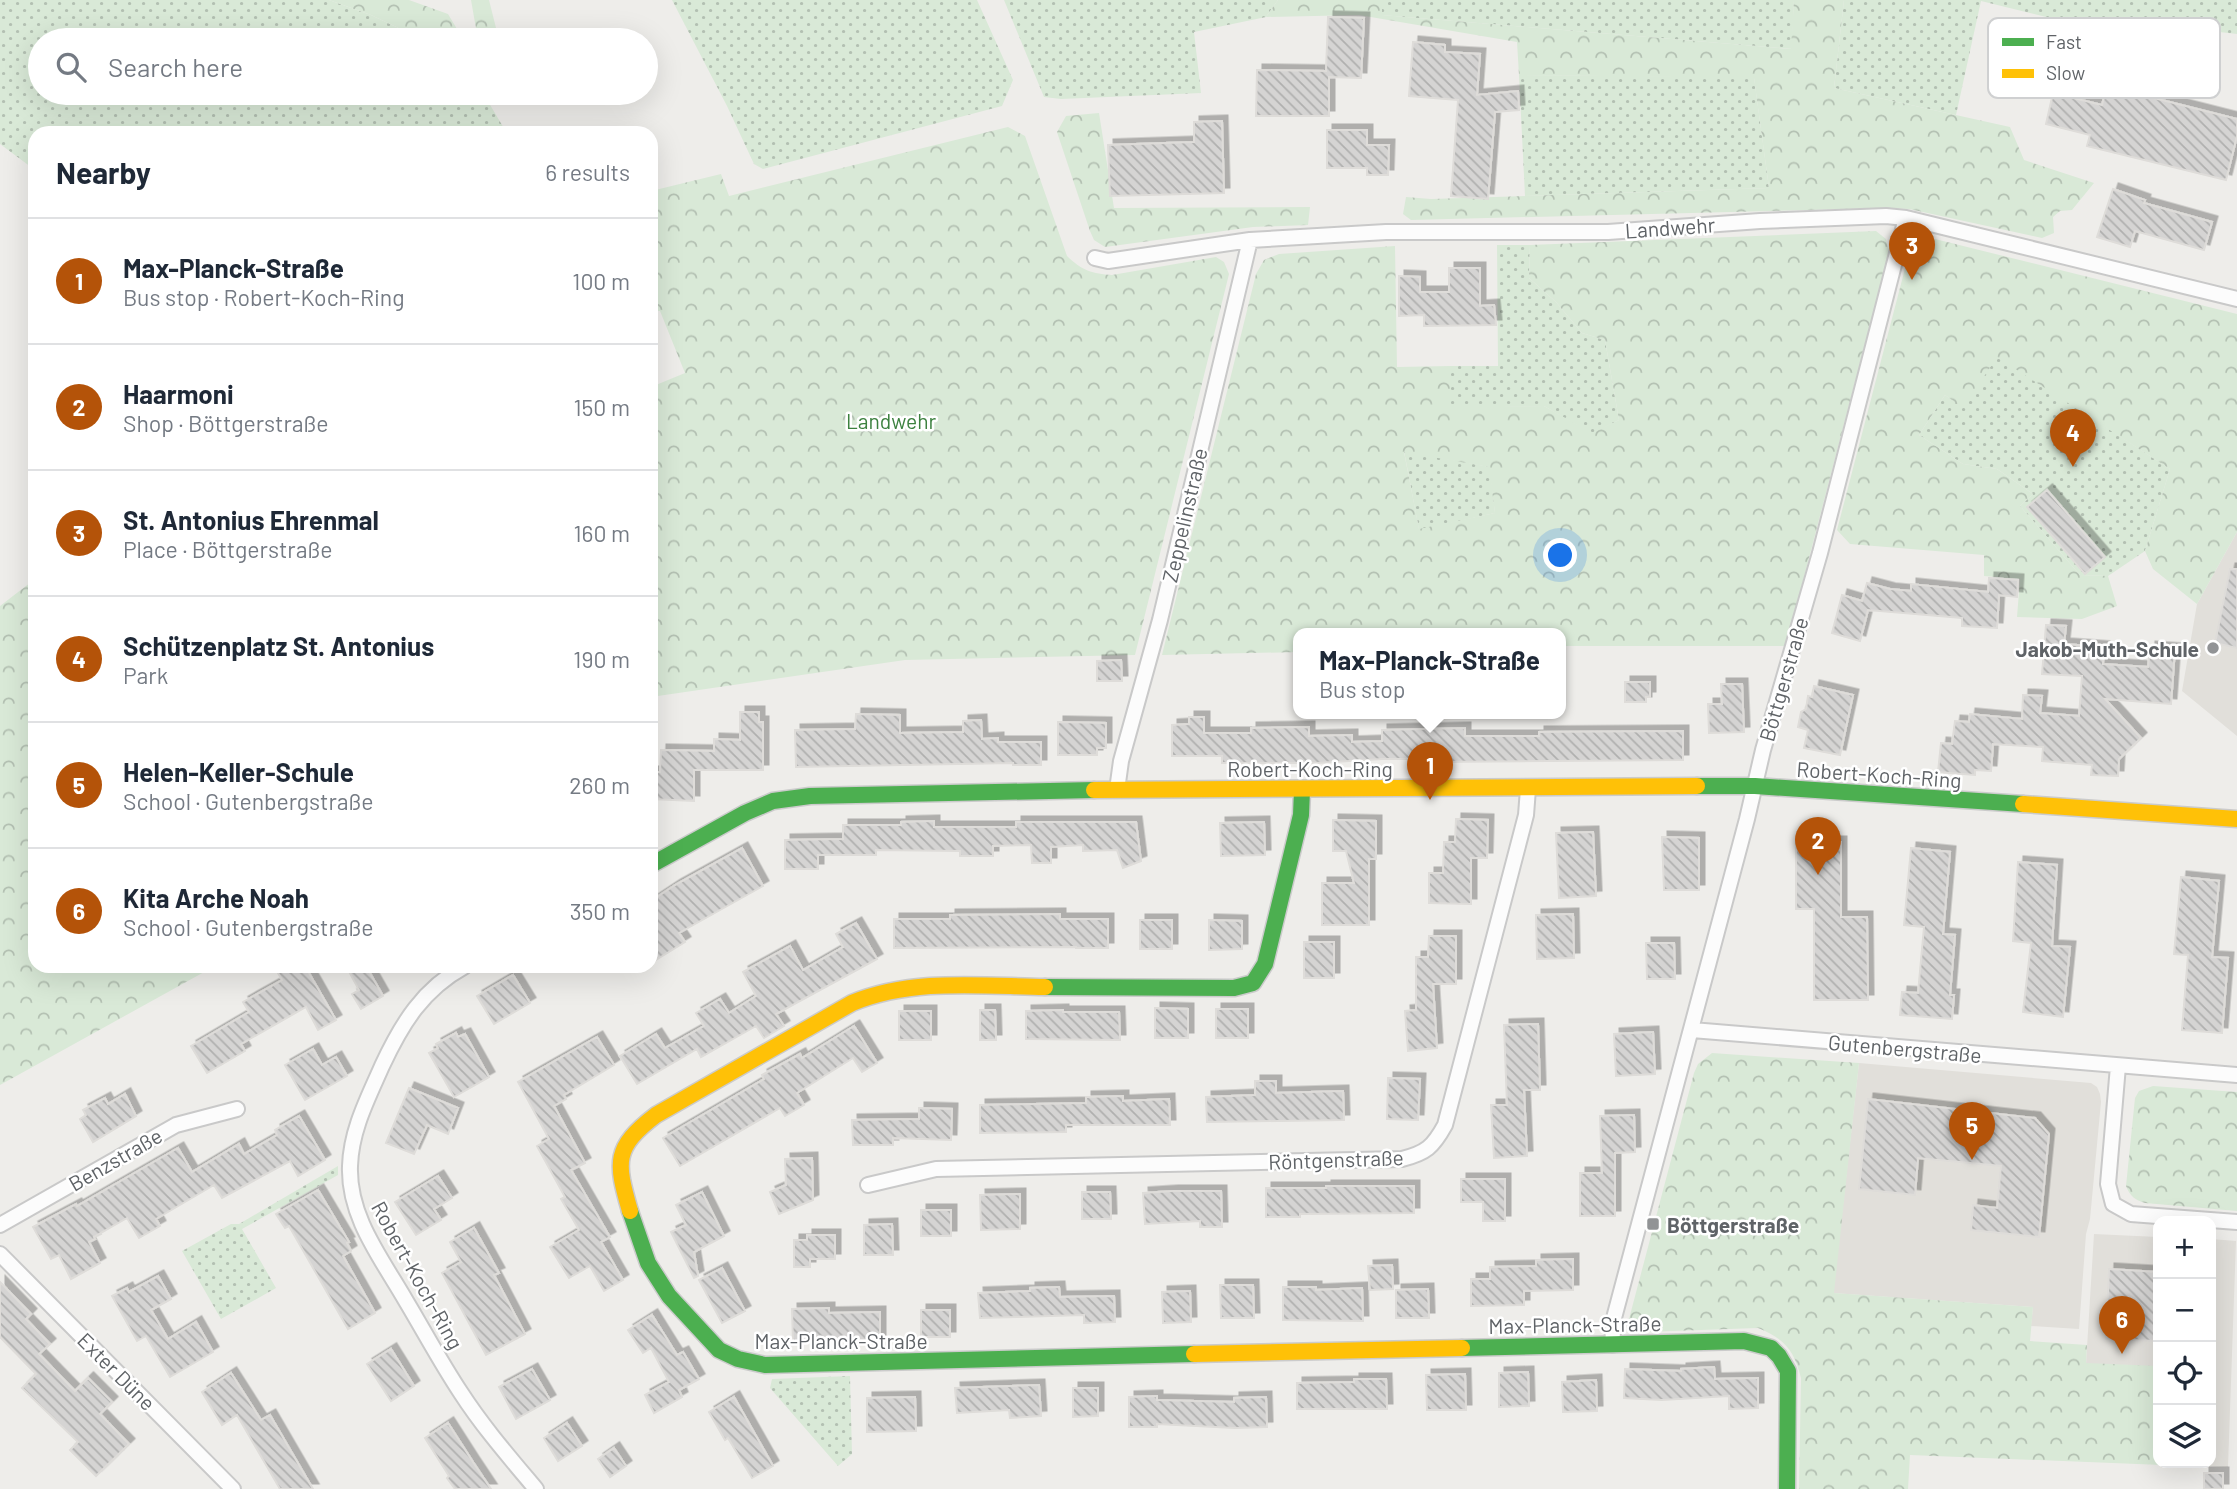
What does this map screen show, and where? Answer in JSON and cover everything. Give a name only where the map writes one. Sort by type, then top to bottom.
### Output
[{"type":"street","name":"Landwehr","points":[[1095,258],[1108,261],[1250,240],[1386,232],[1608,232],[1760,220],[1886,216],[1906,218],[2237,299]]},
{"type":"street","name":"Böttgerstraße","points":[[1612,1345],[1614,1318],[1692,1030],[1763,750],[1823,540],[1906,218]]},
{"type":"street","name":"Zeppelinstraße","points":[[1117,790],[1121,761],[1160,620],[1250,240]]},
{"type":"street","name":"Robert-Koch-Ring","points":[[658,861],[745,813],[773,801],[810,796],[1117,790],[1755,786],[2237,818]]},
{"type":"street","name":"Max-Planck-Straße","points":[[1302,789],[1301,815],[1265,964],[1253,983],[1234,988],[925,986],[900,987],[877,992],[852,1003],[656,1115],[626,1145],[620,1160],[620,1174],[639,1241],[648,1263],[669,1296],[719,1350],[738,1359],[765,1364],[1744,1341],[1767,1346],[1779,1354],[1788,1371],[1787,1489]]},
{"type":"street","name":"Röntgenstraße","points":[[867,1185],[936,1169],[1402,1159],[1421,1154],[1436,1142],[1445,1125],[1526,815],[1528,789]]},
{"type":"street","name":"Robert-Koch-Ring","points":[[453,973],[424,995],[395,1038],[357,1123],[351,1148],[353,1203],[368,1236],[461,1393],[495,1440],[536,1489]]},
{"type":"street","name":"Gutenbergstraße","points":[[1692,1030],[2237,1075]]},
{"type":"street","points":[[2118,1066],[2108,1184],[2113,1204],[2132,1214],[2237,1222]]},
{"type":"street","name":"Benzstraße","points":[[0,1225],[176,1125],[237,1109]]},
{"type":"street","name":"Exter Düne","points":[[0,1254],[233,1489]]},
{"type":"shaded area","name":"Jakob-Muth-Schule","points":[[2237,532],[2237,736],[2182,691],[2197,604]]},
{"type":"shaded area","points":[[1859,1063],[2091,1083],[2097,1087],[2101,1102],[2090,1219],[2086,1234],[2079,1329],[2031,1326],[2033,1307],[1833,1293]]},
{"type":"shaded area","points":[[2094,1234],[2153,1237],[2153,1464],[2080,1461]]},
{"type":"shaded area","points":[[2216,1239],[2236,1241],[2228,1467],[2216,1467]]},
{"type":"green space","points":[[0,0],[329,0],[399,28],[28,28],[28,105],[490,105],[503,126],[28,126],[28,165],[0,144]]},
{"type":"green space","points":[[329,0],[409,0],[448,14],[456,28],[399,28]]},
{"type":"green space","points":[[471,0],[489,0],[496,28],[476,28]]},
{"type":"green space","points":[[672,0],[977,0],[1013,80],[1002,106],[763,169],[754,164]]},
{"type":"green space","points":[[1004,0],[1278,0],[1266,17],[1194,32],[1201,93],[1061,99],[1044,97]]},
{"type":"green space","points":[[1278,0],[1382,0],[1382,15],[1791,49],[1794,0],[1844,0],[1834,88],[2010,127],[2024,160],[2094,183],[2072,210],[2060,211],[2053,217],[2054,233],[2042,238],[1909,209],[1887,208],[1411,220],[1403,214],[1406,197],[1431,199],[1769,188],[1754,78],[1519,75],[1517,42],[1359,15],[1266,17]]},
{"type":"green space","points":[[1382,0],[1794,0],[1792,49],[1381,15]]},
{"type":"green space","points":[[1844,0],[2237,0],[2237,34],[2220,32],[2220,18],[2050,18],[1981,1],[1956,115],[1834,88]]},
{"type":"green space","points":[[1519,75],[1754,77],[1769,188],[1525,196]]},
{"type":"green space","points":[[1099,113],[1114,208],[1310,207],[1308,225],[1253,227],[1105,247],[1094,240],[1090,231],[1057,132],[1066,116]]},
{"type":"green space","name":"Landwehr","points":[[1008,127],[1025,136],[1067,256],[1077,265],[1093,272],[1112,275],[1216,257],[1224,262],[1229,274],[1135,655],[905,660],[658,696],[658,384],[685,373],[658,311],[658,189],[721,174],[729,196]]},
{"type":"green space","points":[[1876,231],[1886,239],[1889,252],[1786,646],[1566,646],[1566,628],[1293,628],[1293,652],[1162,655],[1256,274],[1264,260],[1279,254],[1395,246],[1397,367],[1451,366],[1451,407],[1544,406],[1592,433],[1619,420],[1605,340],[1582,333],[1556,302],[1529,278],[1530,245]],"holes":[[[1404,452],[1489,467],[1495,513],[1419,529]]]},
{"type":"green space","points":[[1935,239],[2237,314],[2237,532],[2197,604],[2153,569],[2145,551],[2170,469],[1997,357],[1963,408],[1945,395],[1919,435],[1963,464],[1997,469],[2033,494],[2020,506],[2080,575],[2108,576],[2117,606],[2082,619],[2017,617],[2020,579],[1984,576],[1984,555],[1850,544],[1837,530],[1908,257],[1919,243]]},
{"type":"green space","points":[[1497,245],[1530,245],[1529,278],[1556,302],[1582,333],[1605,340],[1619,420],[1592,434],[1544,406],[1451,408],[1451,366],[1498,366]]},
{"type":"green space","points":[[1997,356],[2170,469],[2145,551],[2108,576],[2080,575],[2020,506],[2033,494],[1997,469],[1963,464],[1919,435],[1945,395],[1963,407]]},
{"type":"green space","points":[[1404,451],[1490,467],[1495,513],[1419,530]]},
{"type":"green space","points":[[28,584],[28,973],[202,973],[0,1085],[0,606]]},
{"type":"green space","points":[[1712,1053],[1859,1063],[1834,1293],[2033,1307],[2030,1341],[2087,1345],[2086,1363],[2153,1366],[2153,1465],[1910,1455],[1908,1489],[1799,1489],[1801,1378],[1795,1360],[1782,1341],[1758,1328],[1644,1332],[1632,1327],[1629,1319],[1698,1064]]},
{"type":"green space","points":[[2153,1086],[2237,1092],[2237,1211],[2145,1203],[2129,1192],[2126,1186],[2135,1098],[2139,1091]]},
{"type":"green space","points":[[338,1166],[338,1175],[242,1229],[276,1288],[221,1319],[182,1251],[231,1224],[239,1224]]},
{"type":"green space","points":[[850,1376],[852,1454],[838,1466],[770,1388],[772,1379]]},
{"type":"building","points":[[1328,17],[1364,18],[1361,78],[1329,77],[1329,116],[1256,116],[1257,70],[1326,71]]},
{"type":"building","points":[[1413,42],[1445,45],[1445,52],[1480,54],[1477,95],[1518,91],[1519,110],[1495,112],[1488,199],[1451,196],[1458,100],[1409,96]]},
{"type":"building","points":[[2052,98],[2073,98],[2102,105],[2104,98],[2154,98],[2237,119],[2237,136],[2226,180],[2087,146],[2090,135],[2046,124]]},
{"type":"building","points":[[1222,121],[1224,193],[1110,196],[1108,145],[1194,142],[1194,122]]},
{"type":"building","points":[[1327,130],[1367,130],[1367,145],[1389,145],[1388,175],[1367,175],[1367,168],[1327,168]]},
{"type":"building","points":[[2113,189],[2145,200],[2144,203],[2212,222],[2204,250],[2135,231],[2130,247],[2097,237]]},
{"type":"building","points":[[1449,268],[1480,268],[1480,306],[1494,305],[1496,325],[1424,326],[1424,315],[1399,316],[1399,276],[1420,277],[1420,292],[1449,292]]},
{"type":"building","points":[[2047,490],[2105,557],[2085,574],[2027,507]]},
{"type":"building","points":[[2230,569],[2237,569],[2237,648],[2215,643]]},
{"type":"building","points":[[1989,578],[2018,580],[2017,597],[1999,595],[1997,628],[1962,626],[1962,618],[1868,610],[1860,641],[1832,633],[1842,595],[1862,601],[1867,583],[1911,591],[1911,584],[1988,592]]},
{"type":"building","points":[[2046,625],[2066,626],[2064,644],[2104,647],[2103,664],[2148,667],[2150,647],[2175,649],[2171,704],[2105,699],[2141,738],[2119,759],[2118,776],[2091,775],[2092,765],[2042,761],[2043,747],[1993,744],[1991,771],[1975,770],[1975,775],[1938,772],[1941,743],[1952,744],[1955,721],[1969,722],[1970,714],[2022,719],[2023,695],[2042,696],[2040,713],[2079,716],[2082,676],[2042,674]]},
{"type":"building","points":[[1121,660],[1122,681],[1097,681],[1097,661]]},
{"type":"building","points":[[1625,682],[1650,682],[1650,697],[1646,697],[1646,702],[1625,702]]},
{"type":"building","points":[[1721,684],[1742,684],[1744,732],[1709,733],[1708,704],[1722,704]]},
{"type":"building","points":[[1814,686],[1853,695],[1840,755],[1804,748],[1808,730],[1798,727],[1801,712],[1806,709],[1808,696],[1812,697]]},
{"type":"building","points":[[740,712],[759,712],[759,722],[763,722],[763,770],[694,770],[694,801],[658,799],[661,750],[714,751],[714,739],[740,740]]},
{"type":"building","points":[[856,714],[900,715],[900,733],[963,732],[963,721],[981,720],[982,739],[998,738],[998,742],[1041,742],[1041,765],[1013,763],[796,767],[795,730],[855,729]]},
{"type":"building","points":[[1189,717],[1204,717],[1204,733],[1251,733],[1251,728],[1309,727],[1309,736],[1352,735],[1352,742],[1382,741],[1382,730],[1465,728],[1465,736],[1539,736],[1539,732],[1683,731],[1683,760],[1435,762],[1435,759],[1383,759],[1317,763],[1222,763],[1222,756],[1172,756],[1172,725],[1189,724]]},
{"type":"building","points":[[1058,722],[1106,723],[1106,748],[1097,748],[1097,755],[1058,755]]},
{"type":"building","points":[[1456,819],[1488,820],[1487,858],[1471,858],[1471,904],[1429,903],[1429,873],[1443,873],[1444,842],[1455,842]]},
{"type":"building","points":[[1333,820],[1376,821],[1376,859],[1369,859],[1369,925],[1322,925],[1322,883],[1354,883],[1346,851],[1333,851]]},
{"type":"building","points":[[934,821],[934,827],[1016,827],[1016,822],[1136,822],[1141,861],[1123,868],[1117,850],[1083,851],[1083,845],[1051,847],[1051,863],[1032,863],[1031,845],[993,846],[993,856],[960,856],[960,851],[876,850],[876,855],[818,855],[818,869],[785,869],[785,840],[843,839],[843,825],[901,825],[901,822]]},
{"type":"building","points":[[1264,822],[1265,855],[1221,856],[1220,823]]},
{"type":"building","points":[[1593,832],[1596,896],[1559,898],[1556,833]]},
{"type":"building","points":[[1662,837],[1699,838],[1699,890],[1664,890]]},
{"type":"building","points":[[1796,842],[1841,842],[1841,917],[1867,917],[1868,1000],[1814,1000],[1814,909],[1796,909]]},
{"type":"building","points":[[742,848],[763,886],[679,933],[685,942],[658,959],[658,896]]},
{"type":"building","points":[[1911,848],[1950,852],[1943,934],[1955,935],[1950,995],[1954,995],[1952,1019],[1900,1015],[1902,992],[1918,993],[1924,927],[1904,925]]},
{"type":"building","points":[[2018,862],[2057,865],[2052,946],[2070,947],[2063,1017],[2023,1012],[2031,943],[2013,941]]},
{"type":"building","points":[[2181,877],[2219,881],[2212,957],[2228,958],[2222,1033],[2182,1030],[2188,955],[2174,954]]},
{"type":"building","points":[[1060,914],[1060,919],[1108,919],[1108,948],[894,948],[894,919],[950,919],[950,915]]},
{"type":"building","points":[[1573,914],[1574,958],[1537,959],[1536,915]]},
{"type":"building","points":[[1140,920],[1172,920],[1172,949],[1140,949]]},
{"type":"building","points":[[1209,920],[1242,921],[1242,949],[1209,950]]},
{"type":"building","points":[[856,923],[877,959],[776,1014],[784,1026],[764,1038],[756,1026],[701,1057],[697,1049],[637,1084],[620,1056],[656,1034],[665,1048],[704,1026],[696,1013],[720,999],[729,1013],[756,996],[743,972],[790,946],[803,970],[843,947],[836,934]]},
{"type":"building","points":[[1429,936],[1456,936],[1456,984],[1433,984],[1437,1048],[1408,1051],[1405,1011],[1416,1010],[1416,957],[1428,957]]},
{"type":"building","points":[[1304,942],[1334,942],[1334,978],[1304,978]]},
{"type":"building","points":[[1646,943],[1674,943],[1675,979],[1647,979]]},
{"type":"building","points":[[278,973],[309,973],[336,1020],[318,1030],[306,1007],[241,1044],[245,1051],[207,1073],[191,1046],[249,1012],[243,1002],[282,980]]},
{"type":"building","points":[[350,973],[370,973],[383,996],[361,1009],[352,994],[359,990]]},
{"type":"building","points":[[513,975],[530,1003],[494,1024],[477,996]]},
{"type":"building","points":[[1155,1008],[1188,1009],[1188,1038],[1155,1038]]},
{"type":"building","points":[[1216,1009],[1248,1009],[1248,1038],[1216,1038]]},
{"type":"building","points":[[980,1010],[995,1010],[996,1040],[980,1040]]},
{"type":"building","points":[[899,1011],[931,1011],[931,1040],[899,1040]]},
{"type":"building","points":[[1026,1011],[1119,1012],[1120,1040],[1026,1039]]},
{"type":"building","points":[[1538,1024],[1540,1090],[1524,1090],[1527,1156],[1494,1158],[1491,1105],[1507,1105],[1504,1025]]},
{"type":"building","points":[[854,1026],[877,1063],[862,1072],[853,1058],[797,1093],[804,1105],[785,1116],[780,1108],[680,1166],[663,1138],[764,1079],[762,1075],[800,1054],[802,1058]]},
{"type":"building","points":[[1653,1032],[1655,1074],[1616,1076],[1614,1034]]},
{"type":"building","points":[[456,1033],[458,1037],[465,1034],[489,1077],[454,1097],[429,1053],[438,1048],[436,1044]]},
{"type":"building","points":[[597,1037],[614,1065],[564,1095],[566,1099],[554,1106],[585,1163],[571,1170],[610,1237],[601,1242],[623,1280],[604,1291],[590,1266],[569,1278],[550,1247],[579,1230],[561,1199],[565,1197],[537,1146],[549,1139],[518,1082]]},
{"type":"building","points":[[313,1049],[322,1065],[336,1057],[347,1076],[305,1100],[285,1065]]},
{"type":"building","points":[[1388,1078],[1420,1079],[1418,1120],[1387,1119]]},
{"type":"building","points":[[1255,1081],[1276,1081],[1276,1093],[1343,1091],[1344,1120],[1207,1122],[1206,1097],[1255,1095]]},
{"type":"building","points":[[409,1088],[458,1108],[448,1134],[427,1125],[414,1154],[386,1143]]},
{"type":"building","points":[[125,1094],[136,1116],[93,1142],[80,1119],[86,1115],[83,1110],[105,1098],[108,1104]]},
{"type":"building","points":[[1123,1096],[1123,1101],[1169,1099],[1170,1125],[1066,1125],[1066,1132],[980,1133],[980,1105],[1086,1103],[1086,1097]]},
{"type":"building","points":[[1868,1099],[2035,1118],[2049,1134],[2039,1237],[1971,1230],[1973,1205],[1997,1208],[2001,1166],[1918,1158],[1915,1195],[1859,1189]]},
{"type":"building","points":[[919,1108],[952,1109],[951,1140],[893,1138],[893,1145],[853,1145],[852,1120],[919,1119]]},
{"type":"building","points":[[1634,1115],[1635,1152],[1615,1153],[1615,1216],[1580,1216],[1580,1173],[1602,1173],[1600,1116]]},
{"type":"building","points":[[299,1116],[325,1160],[298,1176],[290,1161],[222,1198],[214,1185],[156,1219],[160,1226],[139,1238],[127,1218],[89,1242],[100,1263],[71,1279],[59,1255],[51,1259],[33,1227],[76,1204],[77,1206],[178,1148],[192,1172],[239,1144],[244,1154],[277,1135],[275,1130]]},
{"type":"building","points":[[812,1158],[813,1200],[779,1214],[770,1192],[786,1185],[785,1159]]},
{"type":"building","points":[[438,1176],[452,1198],[434,1209],[441,1220],[416,1235],[395,1202]]},
{"type":"building","points":[[1461,1179],[1505,1179],[1505,1221],[1483,1221],[1483,1202],[1461,1202]]},
{"type":"building","points":[[1414,1186],[1414,1213],[1266,1217],[1266,1188]]},
{"type":"building","points":[[318,1190],[349,1242],[347,1243],[351,1251],[343,1256],[375,1313],[348,1329],[289,1226],[285,1228],[276,1214]]},
{"type":"building","points":[[1221,1191],[1222,1227],[1200,1227],[1200,1221],[1145,1224],[1143,1193]]},
{"type":"building","points":[[702,1192],[724,1236],[694,1252],[698,1276],[694,1278],[671,1232],[686,1225],[676,1205]]},
{"type":"building","points":[[1082,1192],[1110,1192],[1111,1219],[1082,1219]]},
{"type":"building","points":[[1020,1194],[1020,1229],[981,1230],[980,1195]]},
{"type":"building","points":[[921,1210],[951,1210],[951,1236],[921,1236]]},
{"type":"building","points":[[892,1224],[893,1255],[864,1255],[864,1225]]},
{"type":"building","points":[[474,1228],[499,1273],[494,1275],[525,1334],[486,1355],[442,1273],[461,1262],[450,1242]]},
{"type":"building","points":[[807,1235],[835,1235],[835,1259],[810,1259],[810,1267],[794,1267],[794,1240],[807,1240]]},
{"type":"building","points":[[1573,1259],[1573,1290],[1524,1291],[1524,1305],[1471,1306],[1471,1279],[1490,1279],[1490,1267],[1536,1266],[1536,1260]]},
{"type":"building","points":[[1392,1265],[1393,1289],[1370,1290],[1368,1266]]},
{"type":"building","points":[[722,1268],[745,1311],[722,1323],[699,1280]]},
{"type":"building","points":[[2109,1269],[2153,1272],[2153,1341],[2106,1339]]},
{"type":"building","points":[[158,1276],[171,1299],[151,1310],[168,1339],[196,1322],[213,1352],[170,1377],[146,1336],[137,1341],[112,1296],[127,1288],[129,1292]]},
{"type":"building","points":[[0,1282],[31,1314],[26,1319],[50,1344],[39,1354],[75,1391],[88,1378],[112,1402],[100,1414],[129,1444],[96,1476],[70,1450],[78,1442],[22,1388],[36,1374],[0,1337]]},
{"type":"building","points":[[1220,1285],[1253,1285],[1254,1318],[1221,1318]]},
{"type":"building","points":[[1059,1287],[1060,1297],[1114,1296],[1115,1322],[1084,1323],[1084,1315],[980,1318],[978,1293]]},
{"type":"building","points":[[1283,1287],[1316,1287],[1316,1290],[1362,1288],[1363,1321],[1283,1320]]},
{"type":"building","points":[[1428,1289],[1429,1318],[1396,1318],[1396,1290]]},
{"type":"building","points":[[1190,1291],[1191,1322],[1163,1323],[1162,1292]]},
{"type":"building","points":[[829,1308],[829,1313],[880,1312],[880,1340],[793,1342],[792,1309]]},
{"type":"building","points":[[921,1310],[950,1310],[950,1337],[921,1337]]},
{"type":"building","points":[[652,1315],[677,1355],[683,1352],[699,1379],[679,1390],[682,1397],[654,1413],[645,1395],[669,1382],[651,1348],[643,1353],[628,1330]]},
{"type":"building","points":[[391,1349],[414,1386],[391,1401],[367,1364]]},
{"type":"building","points":[[1714,1367],[1715,1379],[1758,1378],[1758,1408],[1729,1409],[1729,1396],[1662,1400],[1624,1398],[1625,1369],[1681,1371]]},
{"type":"building","points":[[532,1369],[550,1400],[516,1419],[499,1387]]},
{"type":"building","points":[[1528,1372],[1529,1406],[1499,1407],[1499,1373]]},
{"type":"building","points":[[231,1373],[261,1420],[270,1415],[313,1489],[280,1489],[237,1415],[222,1425],[202,1392]]},
{"type":"building","points":[[1465,1374],[1466,1410],[1427,1410],[1426,1375]]},
{"type":"building","points":[[1354,1379],[1386,1379],[1387,1409],[1297,1409],[1297,1383],[1354,1382]]},
{"type":"building","points":[[1596,1380],[1597,1411],[1563,1412],[1562,1382]]},
{"type":"building","points":[[1039,1385],[1041,1416],[1010,1418],[1009,1410],[957,1413],[955,1388]]},
{"type":"building","points":[[1073,1388],[1098,1388],[1098,1416],[1073,1417]]},
{"type":"building","points":[[1157,1396],[1157,1400],[1234,1402],[1234,1398],[1266,1397],[1267,1427],[1157,1424],[1157,1427],[1129,1427],[1129,1397]]},
{"type":"building","points":[[734,1397],[773,1466],[752,1478],[709,1412]]},
{"type":"building","points":[[915,1397],[916,1431],[867,1432],[867,1398]]},
{"type":"building","points":[[448,1423],[491,1489],[455,1489],[447,1478],[449,1476],[425,1438]]},
{"type":"building","points":[[567,1423],[582,1446],[558,1461],[544,1438]]},
{"type":"building","points":[[614,1448],[626,1466],[610,1477],[598,1459]]},
{"type":"building","points":[[2204,1473],[2223,1473],[2223,1489],[2204,1489]]},
{"type":"traffic: fast","points":[[1697,786],[1755,786],[2023,804]]},
{"type":"traffic: fast","points":[[658,861],[745,813],[773,801],[810,796],[1094,790]]},
{"type":"traffic: fast","points":[[1045,987],[1234,988],[1253,983],[1265,964],[1301,815],[1302,790]]},
{"type":"traffic: fast","points":[[630,1211],[648,1263],[669,1296],[719,1350],[738,1359],[765,1365],[1194,1354]]},
{"type":"traffic: fast","points":[[1462,1348],[1744,1341],[1771,1348],[1788,1371],[1787,1489]]},
{"type":"traffic: slow","points":[[1094,790],[1697,786]]},
{"type":"traffic: slow","points":[[2023,804],[2237,819]]},
{"type":"traffic: slow","points":[[630,1211],[622,1180],[622,1157],[625,1147],[642,1127],[656,1115],[852,1003],[899,990],[947,985],[1045,987]]},
{"type":"traffic: slow","points":[[1194,1354],[1462,1348]]},
{"type":"place","name":"St. Antonius Ehrenmal","points":[[1912,280]]},
{"type":"place","name":"Schützenplatz St. Antonius","points":[[2073,467]]},
{"type":"place","name":"Jakob-Muth-Schule","points":[[2213,648]]},
{"type":"place","name":"Max-Planck-Straße","points":[[1430,800]]},
{"type":"place","name":"Haarmoni","points":[[1818,875]]},
{"type":"place","name":"Helen-Keller-Schule","points":[[1972,1160]]},
{"type":"place","name":"Böttgerstraße","points":[[1653,1224]]},
{"type":"place","name":"Kita Arche Noah","points":[[2122,1354]]}]
